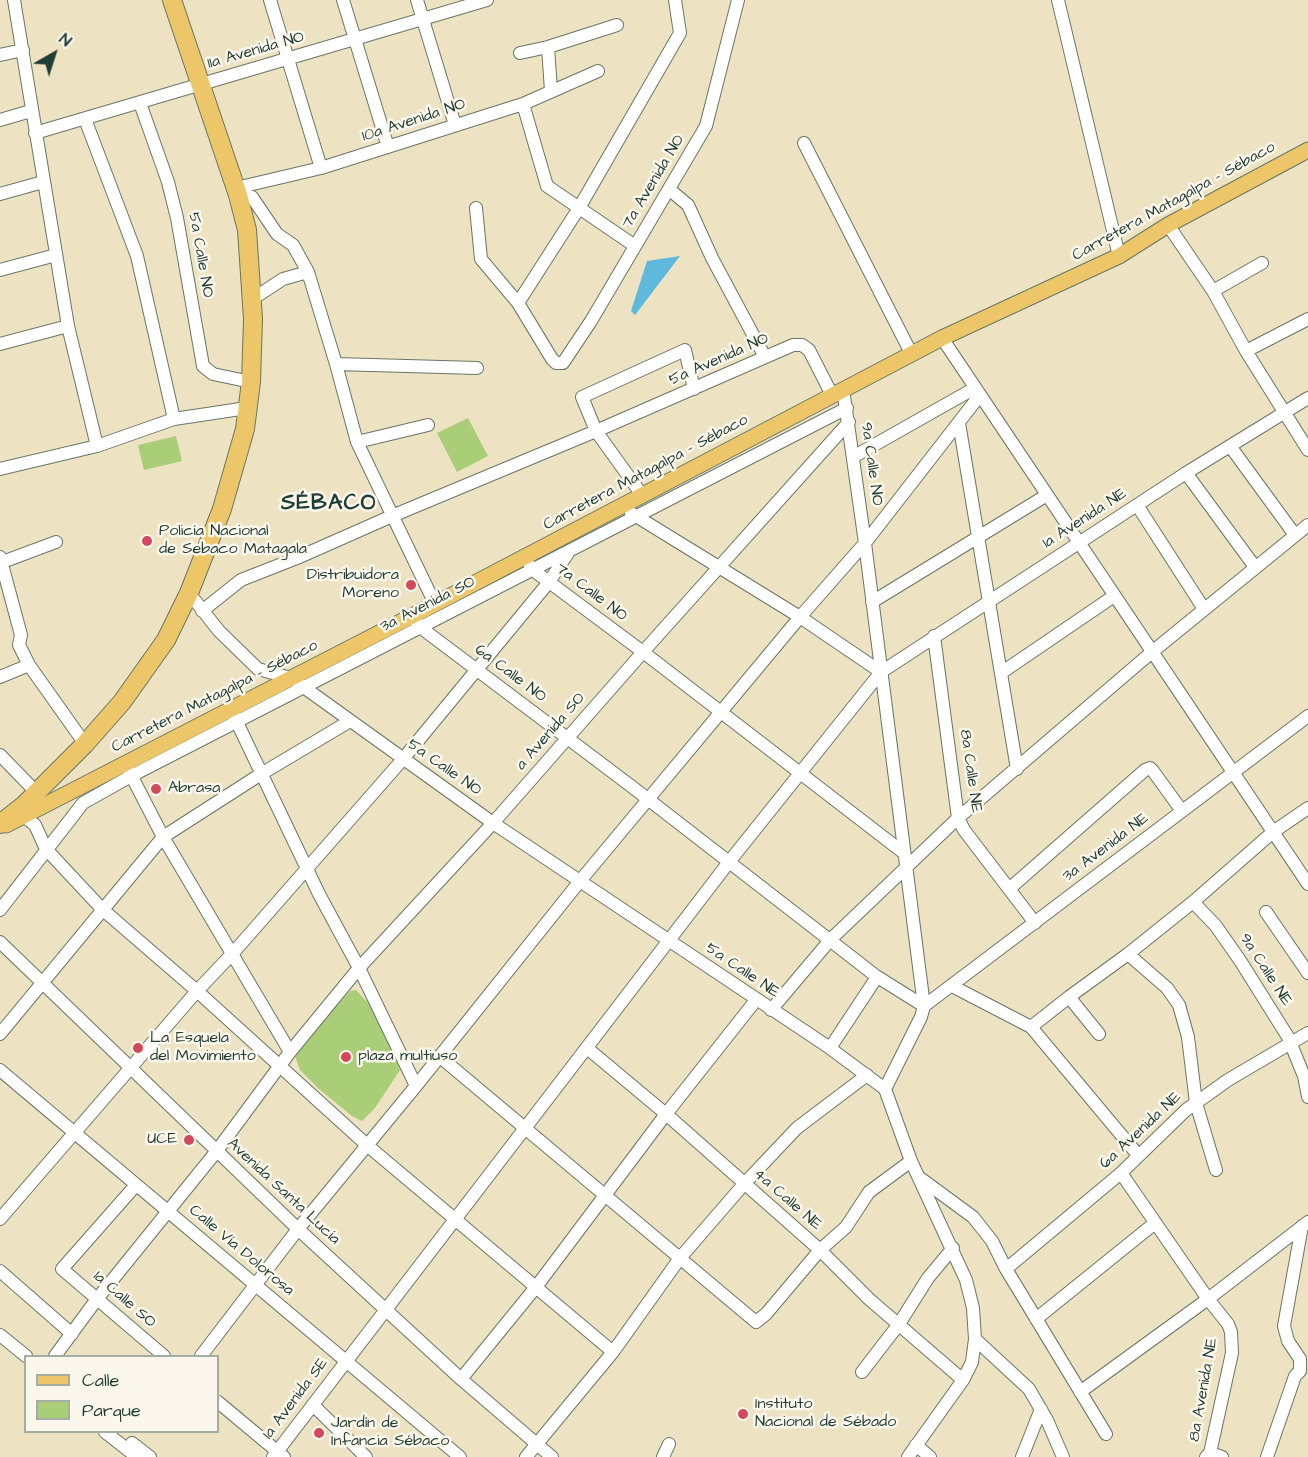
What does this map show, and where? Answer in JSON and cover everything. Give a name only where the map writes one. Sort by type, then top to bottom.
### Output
[{"type":"highway","points":[[0,826],[37,793],[85,744],[122,702],[166,640],[189,593],[222,509],[245,429],[251,382],[251,300],[247,230],[237,192],[172,0]]},
{"type":"main road","name":"Carretera Matagalpa - Sébaco","points":[[0,826],[128,769],[416,622],[435,604],[528,564],[620,506],[912,353],[1119,256],[1168,225],[1308,150]]},
{"type":"street","points":[[14,0],[68,326],[97,446]]},
{"type":"street","points":[[270,0],[321,168]]},
{"type":"street","points":[[343,0],[388,147]]},
{"type":"street","points":[[417,0],[455,124]]},
{"type":"street","name":"11a Avenida NO","points":[[35,134],[487,0]]},
{"type":"street","points":[[476,208],[481,259],[518,303],[579,208],[680,33],[675,0]]},
{"type":"street","name":"7a Avenida NO","points":[[518,303],[552,359],[560,364],[567,359],[670,190],[706,126],[738,0]]},
{"type":"street","points":[[1058,0],[1119,256]]},
{"type":"street","points":[[520,53],[617,26]]},
{"type":"street","points":[[548,47],[551,91]]},
{"type":"street","points":[[0,55],[23,50]]},
{"type":"street","name":"10a Avenida NO","points":[[237,192],[523,104],[598,71]]},
{"type":"street","name":"5a Calle NO","points":[[140,103],[170,191],[203,366],[213,375],[251,382]]},
{"type":"street","points":[[523,104],[547,186],[635,246]]},
{"type":"street","points":[[0,120],[31,111]]},
{"type":"street","points":[[85,118],[137,256],[174,419]]},
{"type":"street","points":[[804,143],[912,353]]},
{"type":"street","points":[[0,194],[43,182]]},
{"type":"street","points":[[670,190],[688,205],[712,258],[765,357]]},
{"type":"street","points":[[237,192],[252,197],[277,234],[293,245],[308,272],[357,442],[435,604]]},
{"type":"street","points":[[1168,225],[1213,291],[1246,351],[1308,450]]},
{"type":"street","points":[[0,270],[56,255]]},
{"type":"street","points":[[1213,291],[1262,263]]},
{"type":"street","points":[[251,300],[283,279],[308,272]]},
{"type":"street","points":[[1246,351],[1308,319]]},
{"type":"street","points":[[0,344],[68,326]]},
{"type":"street","points":[[942,338],[1273,832],[1304,869],[1308,884]]},
{"type":"street","name":"5a Avenida NO","points":[[202,611],[241,580],[596,431],[793,345],[802,345],[809,350],[838,392]]},
{"type":"street","points":[[642,495],[596,431],[582,397],[685,350],[694,389]]},
{"type":"street","points":[[336,364],[477,368]]},
{"type":"street","name":"9a Calle NO","points":[[838,392],[847,408],[924,1006]]},
{"type":"street","points":[[202,1355],[298,1229],[368,1146],[580,881],[800,617],[865,543],[959,423],[978,392]]},
{"type":"street","points":[[853,457],[978,392]]},
{"type":"street","name":"1a Avenida NE","points":[[385,1310],[729,862],[881,672],[1186,473],[1308,398]]},
{"type":"street","points":[[0,469],[97,446],[174,419],[247,408]]},
{"type":"street","name":"3a Avenida SO","points":[[416,622],[528,564],[568,552],[847,408]]},
{"type":"street","name":"a Avenida SO","points":[[57,1355],[97,1299],[216,1152],[290,1052],[359,968],[493,823],[718,567],[849,423]]},
{"type":"street","points":[[959,423],[1017,769]]},
{"type":"street","points":[[357,442],[428,425]]},
{"type":"street","points":[[1230,446],[1295,535]]},
{"type":"street","points":[[1186,473],[1255,567]]},
{"type":"street","points":[[873,602],[1047,495]]},
{"type":"street","points":[[1137,505],[1204,609]]},
{"type":"street","points":[[620,506],[800,617],[881,672]]},
{"type":"street","points":[[771,1010],[831,939],[958,819],[1152,652],[1308,525]]},
{"type":"street","points":[[56,542],[1,561],[21,635],[19,645],[29,665],[85,744]]},
{"type":"street","points":[[0,1219],[197,991],[403,759],[549,582],[568,552]]},
{"type":"street","name":"7a Calle NO","points":[[528,564],[904,853]]},
{"type":"street","points":[[189,593],[237,650],[258,669],[297,683]]},
{"type":"street","points":[[1001,673],[1114,596]]},
{"type":"street","name":"6a Calle NO","points":[[416,622],[878,977],[924,1006]]},
{"type":"street","name":"8a Calle NE","points":[[934,636],[958,819],[1035,923]]},
{"type":"street","points":[[0,677],[29,665]]},
{"type":"street","name":"5a Calle NO","points":[[297,683],[493,823],[580,881]]},
{"type":"street","points":[[234,716],[416,1086]]},
{"type":"street","name":"3a Avenida NE","points":[[924,1006],[1308,716]]},
{"type":"street","points":[[0,1034],[163,837],[261,774],[350,721]]},
{"type":"street","points":[[0,755],[37,793]]},
{"type":"street","points":[[1009,889],[1150,768],[1182,811]]},
{"type":"street","points":[[0,909],[83,803],[128,769],[163,837],[290,1052]]},
{"type":"street","points":[[1031,1027],[1128,954],[1193,902],[1273,832],[1308,808]]},
{"type":"street","points":[[24,816],[34,825],[46,849],[102,909],[197,991],[368,1146],[613,1352]]},
{"type":"street","name":"5a Calle NE","points":[[580,881],[668,942],[830,1048],[885,1089]]},
{"type":"street","name":"9a Calle NE","points":[[1193,902],[1216,927],[1241,962],[1290,1043],[1304,1076],[1308,1097]]},
{"type":"street","points":[[1266,912],[1308,973]]},
{"type":"street","name":"Avenida Santa Lucía","points":[[0,942],[298,1229],[461,1379],[552,1457]]},
{"type":"street","points":[[1128,954],[1167,988],[1179,1005],[1188,1036],[1196,1103],[1216,1170]]},
{"type":"street","points":[[830,1048],[878,977]]},
{"type":"street","points":[[952,986],[1031,1027],[1138,1155]]},
{"type":"street","points":[[1069,997],[1099,1034]]},
{"type":"street","points":[[461,1379],[536,1287],[756,999]]},
{"type":"street","points":[[908,1457],[963,1380],[972,1362],[975,1340],[973,1308],[966,1280],[919,1178],[885,1089],[921,1017],[924,1006]]},
{"type":"street","name":"6a Avenida NE","points":[[1006,1269],[1121,1173],[1186,1110],[1228,1080],[1308,1033]]},
{"type":"street","name":"4a Calle NE","points":[[587,1048],[666,1114],[820,1250],[869,1299],[963,1380]]},
{"type":"street","points":[[439,1056],[756,1322],[766,1314],[820,1250],[846,1227],[869,1192],[912,1161]]},
{"type":"street","name":"Calle Vía Dolorosa","points":[[0,1070],[460,1457]]},
{"type":"street","points":[[526,1457],[613,1352],[680,1258],[744,1184],[797,1128],[867,1075]]},
{"type":"street","name":"8a Avenida NE","points":[[1121,1173],[1208,1299],[1228,1324],[1232,1353],[1208,1455]]},
{"type":"street","points":[[919,1178],[973,1217],[992,1241],[1006,1269],[1106,1434]]},
{"type":"street","name":"1a Calle SO","points":[[136,1185],[62,1269],[163,1355]]},
{"type":"street","points":[[1036,1318],[1155,1222]]},
{"type":"street","points":[[1080,1392],[1208,1299],[1305,1224]]},
{"type":"street","points":[[1267,1457],[1295,1376],[1300,1371],[1300,1359],[1288,1341],[1284,1326],[1305,1224]]},
{"type":"street","points":[[862,1372],[899,1324],[928,1278],[952,1248]]},
{"type":"street","points":[[0,1271],[72,1334]]},
{"type":"street","points":[[346,1361],[385,1310]]},
{"type":"street","points":[[0,1335],[25,1355]]},
{"type":"street","points":[[975,1340],[1029,1389],[1063,1457]]},
{"type":"street","points":[[0,1345],[24,1363]]},
{"type":"street","name":"1a Avenida SE","points":[[278,1455],[346,1361]]},
{"type":"street","points":[[219,1402],[278,1455]]},
{"type":"street","points":[[313,1405],[366,1457]]},
{"type":"street","points":[[1022,1457],[1041,1409]]},
{"type":"street","points":[[111,1433],[131,1440],[150,1457]]},
{"type":"street","points":[[131,1440],[137,1457]]},
{"type":"street","points":[[663,1457],[669,1444]]},
{"type":"street","points":[[916,1445],[930,1457]]},
{"type":"street","points":[[1208,1455],[1222,1457]]},
{"type":"green space","points":[[468,418],[488,456],[457,472],[437,433]]},
{"type":"green space","points":[[176,436],[182,461],[144,470],[138,445]]},
{"type":"green space","points":[[356,990],[370,1005],[400,1070],[375,1108],[362,1121],[352,1116],[319,1089],[300,1070],[295,1056],[313,1031],[350,991]]},
{"type":"water","points":[[680,256],[635,315],[631,311],[647,261]]},
{"type":"place","name":"Policía Nacional de Sebaco Matagala","points":[[147,541]]},
{"type":"place","name":"Distribuidora Moreno","points":[[411,585]]},
{"type":"place","name":"Abrasa","points":[[156,789]]},
{"type":"place","name":"La Esquela del Movimiento","points":[[138,1048]]},
{"type":"place","name":"plaza multiuso","points":[[346,1057]]},
{"type":"place","name":"UCE","points":[[189,1140]]},
{"type":"place","name":"Instituto Nacional de Sébado","points":[[743,1414]]},
{"type":"place","name":"Jardín de Infancia Sébaco","points":[[319,1433]]},
{"type":"district","name":"SÉBACO","points":[[329,504]]}]
